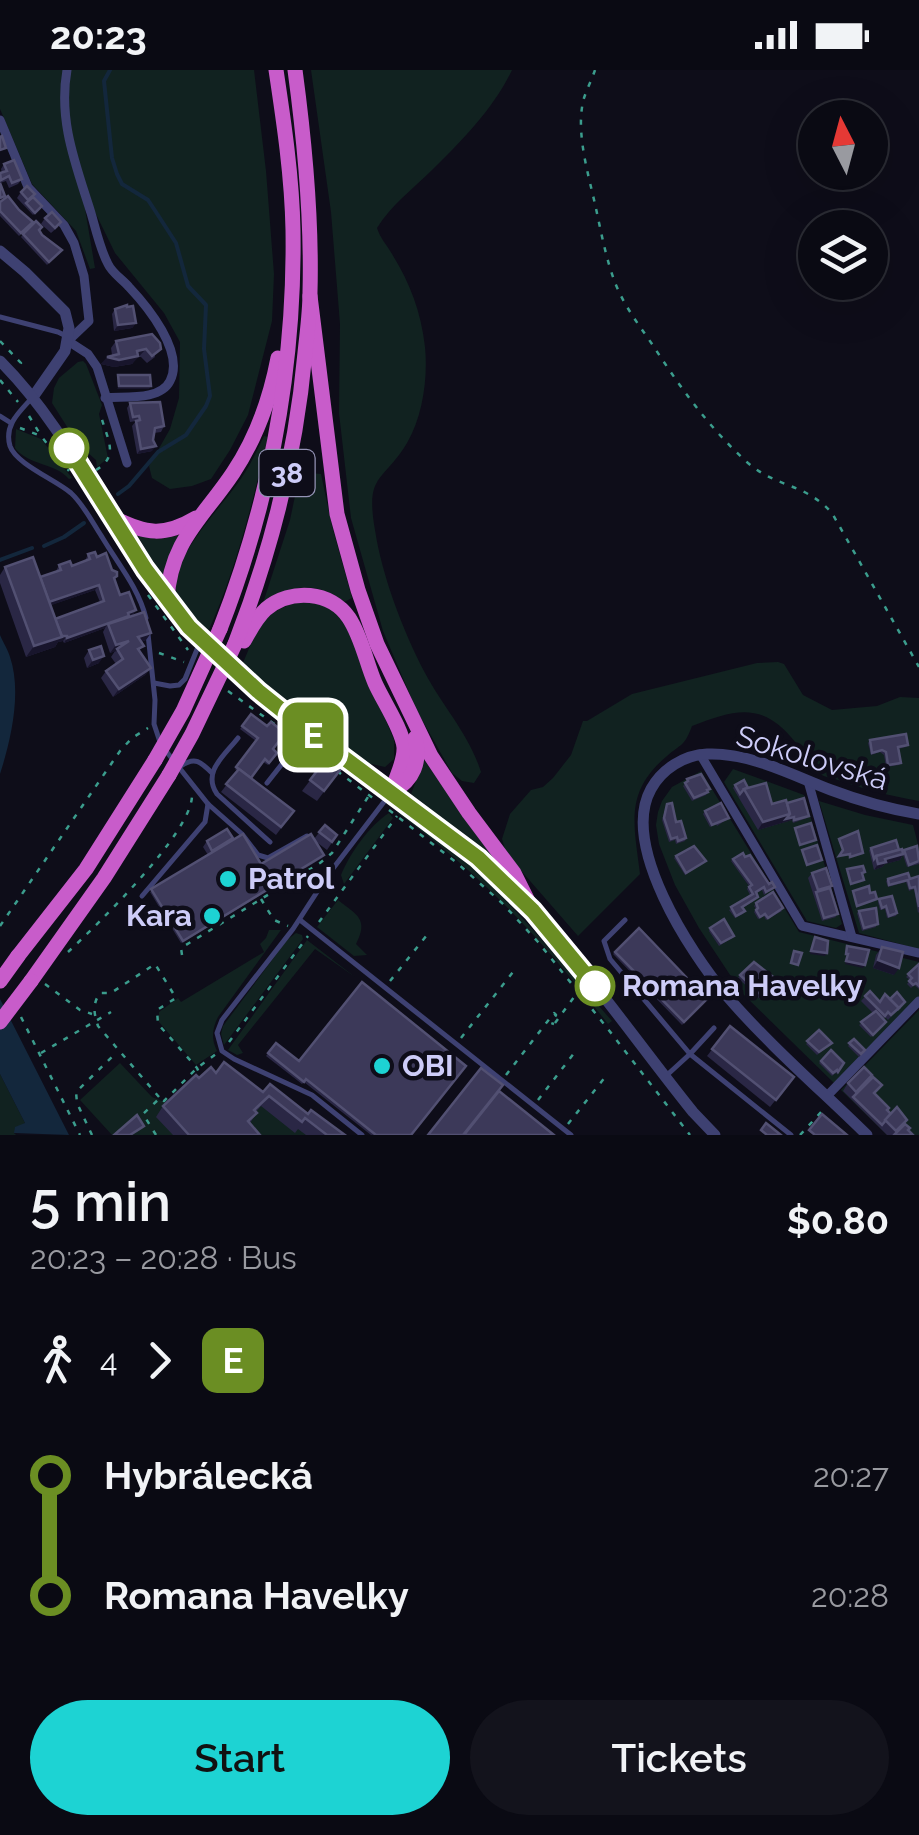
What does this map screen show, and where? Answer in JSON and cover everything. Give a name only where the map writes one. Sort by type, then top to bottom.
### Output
[{"type":"highway","name":"38","points":[[0,981],[86,869],[155,760],[184,710],[245,561],[282,405],[292,296],[291,180],[276,70]]},
{"type":"highway","name":"38","points":[[238,646],[282,499],[301,404],[310,296],[308,178],[295,70]]},
{"type":"highway","points":[[168,600],[168,577],[176,556],[255,436],[270,397],[292,296]]},
{"type":"highway","points":[[310,296],[338,514],[377,644],[406,708],[449,786],[514,873],[533,911]]},
{"type":"highway","points":[[114,518],[134,528],[160,532],[200,516]]},
{"type":"highway","points":[[0,1022],[34,987],[174,771],[238,646],[266,609],[286,598],[313,596],[343,610],[354,627],[403,743],[403,759],[392,792]]},
{"type":"highway","points":[[392,792],[410,778],[419,752],[406,708]]},
{"type":"street","points":[[67,70],[63,100],[68,144],[109,268],[144,304],[172,353],[168,386],[151,394],[106,398]]},
{"type":"street","points":[[0,120],[28,188],[64,226],[74,243],[84,276],[89,321],[68,341]]},
{"type":"street","points":[[0,251],[65,312],[69,328],[65,351],[33,397]]},
{"type":"street","points":[[68,341],[94,361],[127,464]]},
{"type":"street","points":[[0,361],[33,397],[82,477],[168,600],[201,639],[308,731],[460,842],[496,873],[575,960],[714,1135]]},
{"type":"street","points":[[700,754],[802,926],[919,953]]},
{"type":"street","name":"Sokolovská","points":[[867,1135],[826,1102],[725,994],[680,926],[650,866],[642,823],[645,801],[663,773],[674,764],[700,754],[737,756],[861,801],[918,817]]},
{"type":"street","points":[[808,781],[852,937]]},
{"type":"street","points":[[826,1102],[919,1001]]},
{"type":"lane","points":[[0,318],[58,332],[68,341]]},
{"type":"lane","points":[[33,397],[11,423],[9,440],[14,453],[83,506],[132,584],[142,605],[150,650],[154,724],[174,771],[186,776],[258,856],[268,858],[306,836]]},
{"type":"lane","points":[[0,416],[11,423]]},
{"type":"lane","points":[[153,683],[179,686],[201,639]]},
{"type":"lane","points":[[267,782],[308,731]]},
{"type":"lane","points":[[238,738],[210,780],[217,794],[270,842]]},
{"type":"lane","points":[[174,771],[194,760],[212,772]]},
{"type":"lane","points":[[362,1135],[312,1095],[222,1051],[217,1033],[222,1020],[392,792]]},
{"type":"lane","points":[[142,896],[205,822],[208,804]]},
{"type":"lane","points":[[300,920],[570,1135]]},
{"type":"lane","points":[[625,920],[604,942],[610,959],[690,1054],[791,1135]]},
{"type":"lane","points":[[665,1077],[714,1028]]},
{"type":"path","points":[[595,70],[582,102],[582,140],[604,243],[628,309],[693,404],[725,440],[752,466],[774,480],[807,492],[832,513],[919,667]]},
{"type":"path","points":[[0,341],[21,363]]},
{"type":"path","points":[[11,423],[41,436],[82,477],[106,464],[111,452],[101,416],[106,398]]},
{"type":"path","points":[[150,650],[190,665]]},
{"type":"path","points":[[0,926],[120,751],[154,724]]},
{"type":"path","points":[[63,957],[153,864],[190,812],[192,802],[186,776]]},
{"type":"path","points":[[182,955],[181,948],[294,881],[332,853],[368,795]]},
{"type":"path","points":[[222,1051],[398,816],[457,862],[538,942],[690,1135]]},
{"type":"path","points":[[261,899],[274,920],[293,929]]},
{"type":"path","points":[[385,988],[428,934]]},
{"type":"path","points":[[154,956],[176,998],[158,1010],[158,1024],[200,1075]]},
{"type":"path","points":[[155,964],[110,993],[100,993],[94,1014],[104,1036],[164,1101],[214,1056]]},
{"type":"path","points":[[456,1043],[512,972]]},
{"type":"path","points":[[34,987],[44,983],[80,1010],[94,1014]]},
{"type":"path","points":[[503,1079],[554,1013],[554,1024],[578,992]]},
{"type":"path","points":[[16,1006],[80,1135]]},
{"type":"path","points":[[40,1053],[111,1012]]},
{"type":"path","points":[[92,1135],[76,1092],[118,1051]]},
{"type":"path","points":[[533,1106],[575,1052]]},
{"type":"path","points":[[564,1129],[606,1076]]},
{"type":"path","points":[[156,1135],[143,1114],[160,1098]]},
{"type":"path","points":[[800,1135],[826,1102]]},
{"type":"shaded area","points":[[0,70],[254,70],[274,274],[272,321],[248,415],[211,479],[170,489],[152,478],[149,466],[170,429],[179,398],[180,342],[164,313],[115,253],[72,165],[84,203],[95,268],[90,269],[76,231],[32,184],[0,109]]},
{"type":"shaded area","points":[[311,70],[512,70],[476,123],[377,228],[414,298],[423,334],[426,371],[421,409],[412,432],[374,488],[378,548],[409,639],[476,758],[481,772],[474,783],[462,781],[452,773],[416,709],[383,631],[351,518],[339,413],[340,324],[331,212]]},
{"type":"shaded area","points":[[83,361],[102,405],[99,414],[108,458],[97,467],[96,460],[78,444],[52,403],[59,378]]},
{"type":"shaded area","points":[[16,429],[41,439],[72,478],[21,454],[15,448]]},
{"type":"shaded area","points":[[264,436],[268,437],[242,537],[207,634],[180,602],[177,577],[190,547],[242,477]]},
{"type":"shaded area","points":[[300,472],[321,474],[352,598],[344,602],[324,591],[304,588],[283,592],[263,603],[290,520]]},
{"type":"shaded area","points":[[181,535],[160,575],[138,536],[160,539]]},
{"type":"shaded area","points":[[305,600],[331,608],[345,622],[394,740],[394,759],[385,767],[367,763],[242,665],[263,622],[279,610]]},
{"type":"shaded area","points":[[757,663],[784,664],[803,695],[832,710],[877,706],[900,697],[919,698],[919,801],[822,775],[784,730],[760,715],[736,713],[692,726],[682,744],[653,769],[638,796],[635,824],[640,874],[578,936],[505,849],[502,839],[510,814],[531,790],[543,787],[553,778],[571,755],[583,721],[632,694]]},
{"type":"shaded area","points":[[424,760],[492,855],[490,857],[411,794]]},
{"type":"shaded area","points":[[733,769],[804,795],[842,924],[836,928],[807,921],[724,782]]},
{"type":"shaded area","points":[[701,771],[799,932],[919,962],[919,997],[834,1083],[742,993],[675,885],[659,844],[658,812],[672,787]]},
{"type":"shaded area","points":[[819,801],[913,825],[919,848],[919,949],[859,933]]},
{"type":"shaded area","points":[[396,812],[405,814],[435,836],[490,884],[612,1021],[608,1024],[560,965],[484,884]]},
{"type":"shaded area","points":[[389,813],[393,818],[344,884],[341,875],[355,849]]},
{"type":"shaded area","points":[[338,900],[359,918],[361,929],[356,944],[367,955],[354,956],[317,927]]},
{"type":"shaded area","points":[[269,930],[281,930],[218,1017],[213,1034],[217,1051],[196,1065],[159,1022],[159,1012],[264,952],[260,944]]},
{"type":"shaded area","points":[[296,933],[303,939],[224,1045],[223,1026]]},
{"type":"shaded area","points":[[307,940],[355,977],[315,949],[238,1045],[243,1053],[237,1055],[228,1050]]},
{"type":"shaded area","points":[[919,1010],[919,1135],[887,1135],[841,1090]]},
{"type":"shaded area","points":[[120,1063],[152,1097],[167,1103],[220,1067],[259,1096],[265,1089],[334,1135],[112,1135],[80,1100]]},
{"type":"shaded area","points":[[0,1074],[25,1123],[16,1135],[0,1135]]},
{"type":"water","points":[[0,635],[10,657],[15,700],[0,774]]},
{"type":"water","points":[[0,999],[69,1135],[14,1133],[15,1127],[25,1123],[0,1074]]},
{"type":"building","points":[[14,160],[22,179],[12,183],[9,176],[1,180],[0,173],[7,171],[4,164]]},
{"type":"building","points":[[27,186],[35,194],[28,200],[21,192]]},
{"type":"building","points":[[8,196],[33,222],[21,233],[0,211],[0,202]]},
{"type":"building","points":[[33,197],[42,206],[35,213],[26,203]]},
{"type":"building","points":[[52,212],[61,222],[55,228],[45,218]]},
{"type":"building","points":[[36,221],[42,227],[42,235],[62,250],[49,262],[23,234]]},
{"type":"building","points":[[133,306],[136,323],[118,325],[115,309]]},
{"type":"building","points":[[152,334],[161,349],[152,356],[146,349],[137,351],[138,356],[119,360],[107,357],[119,354],[116,341]]},
{"type":"building","points":[[118,375],[150,375],[151,386],[119,386]]},
{"type":"building","points":[[160,402],[164,426],[155,428],[156,446],[141,449],[136,421],[140,420],[139,416],[133,417],[130,403]]},
{"type":"building","points":[[95,552],[97,557],[106,553],[112,570],[117,572],[114,578],[120,595],[129,592],[136,610],[67,638],[62,636],[55,619],[104,601],[99,585],[49,602],[40,577],[61,570],[59,565],[70,561],[72,566],[90,559],[88,554]]},
{"type":"building","points":[[33,557],[62,637],[34,646],[5,567]]},
{"type":"building","points":[[144,612],[151,633],[138,637],[144,646],[138,649],[151,668],[119,689],[106,671],[123,659],[117,649],[129,641],[116,645],[108,624]]},
{"type":"building","points":[[101,646],[104,656],[93,660],[89,650]]},
{"type":"building","points":[[251,714],[285,733],[273,749],[277,753],[269,763],[265,759],[251,778],[236,767],[258,738],[242,726]]},
{"type":"building","points":[[906,734],[908,745],[898,747],[901,763],[888,765],[886,752],[872,753],[870,740]]},
{"type":"building","points":[[330,754],[344,765],[324,791],[310,780]]},
{"type":"building","points":[[239,769],[294,811],[281,827],[226,784]]},
{"type":"building","points":[[701,774],[710,789],[694,798],[685,783]]},
{"type":"building","points":[[744,780],[748,788],[740,794],[735,785]]},
{"type":"building","points":[[766,783],[772,804],[786,800],[790,814],[763,822],[744,789]]},
{"type":"building","points":[[804,798],[809,816],[786,819],[790,814],[787,803]]},
{"type":"building","points":[[672,803],[676,822],[681,821],[686,838],[678,841],[677,837],[671,839],[664,818],[667,804]]},
{"type":"building","points":[[721,803],[729,818],[712,825],[705,811]]},
{"type":"building","points":[[811,823],[816,840],[800,845],[795,828]]},
{"type":"building","points":[[325,825],[337,835],[332,842],[319,832]]},
{"type":"building","points":[[227,829],[233,838],[212,851],[207,841]]},
{"type":"building","points":[[858,831],[863,853],[839,856],[843,850],[839,839]]},
{"type":"building","name":"Patrol","points":[[243,834],[261,864],[311,834],[324,855],[183,941],[151,889]]},
{"type":"building","points":[[896,840],[899,850],[874,859],[871,848]]},
{"type":"building","points":[[817,845],[822,860],[807,865],[802,850]]},
{"type":"building","points":[[694,846],[706,861],[686,873],[676,856]]},
{"type":"building","points":[[917,846],[919,861],[909,865],[904,850]]},
{"type":"building","points":[[902,849],[903,854],[878,864],[876,856]]},
{"type":"building","points":[[743,853],[745,857],[750,855],[775,887],[756,892],[758,897],[736,916],[731,907],[753,894],[749,887],[752,885],[733,859]]},
{"type":"building","points":[[863,866],[864,880],[851,884],[847,869]]},
{"type":"building","points":[[826,868],[832,886],[818,890],[812,873]]},
{"type":"building","points":[[908,873],[910,879],[919,876],[919,907],[915,887],[910,888],[908,880],[889,885],[888,879]]},
{"type":"building","points":[[869,886],[877,899],[857,906],[853,891]]},
{"type":"building","points":[[830,888],[838,914],[824,918],[816,892]]},
{"type":"building","points":[[773,892],[783,908],[768,918],[765,914],[760,917],[756,903]]},
{"type":"building","points":[[892,896],[897,913],[889,916],[879,899]]},
{"type":"building","points":[[876,908],[878,924],[864,928],[859,911]]},
{"type":"building","points":[[724,919],[734,936],[721,943],[710,928]]},
{"type":"building","points":[[639,928],[707,999],[684,1022],[615,952]]},
{"type":"building","points":[[815,937],[828,941],[827,953],[811,951]]},
{"type":"building","points":[[847,946],[869,950],[865,965],[846,961]]},
{"type":"building","points":[[882,947],[903,952],[899,968],[878,960]]},
{"type":"building","points":[[794,951],[802,953],[798,965],[791,963]]},
{"type":"building","points":[[754,962],[777,980],[762,996],[740,975]]},
{"type":"building","points":[[919,964],[919,986],[909,981],[912,978],[908,974]]},
{"type":"building","points":[[362,982],[466,1066],[411,1135],[376,1135],[268,1053],[276,1043],[299,1061]]},
{"type":"building","points":[[870,991],[880,1002],[885,994],[899,1008],[885,1016],[865,996]]},
{"type":"building","points":[[897,992],[905,1002],[899,1008],[890,999]]},
{"type":"building","points":[[876,1011],[886,1022],[873,1035],[861,1022]]},
{"type":"building","points":[[730,1026],[794,1077],[776,1100],[712,1049]]},
{"type":"building","points":[[819,1030],[832,1043],[819,1052],[807,1041]]},
{"type":"building","points":[[854,1039],[865,1050],[861,1054],[849,1043]]},
{"type":"building","points":[[831,1050],[844,1063],[833,1073],[821,1061]]},
{"type":"building","points":[[224,1062],[263,1092],[270,1084],[308,1114],[311,1110],[345,1135],[327,1135],[305,1118],[302,1122],[269,1096],[248,1121],[260,1135],[189,1135],[163,1106],[196,1075],[199,1078],[211,1067],[216,1073]]},
{"type":"building","points":[[864,1067],[872,1075],[856,1092],[848,1083]]},
{"type":"building","points":[[481,1068],[503,1085],[463,1135],[428,1135]]},
{"type":"building","points":[[873,1077],[882,1085],[874,1093],[891,1114],[882,1125],[853,1097]]},
{"type":"building","points":[[499,1091],[554,1135],[464,1135]]},
{"type":"building","points":[[897,1107],[907,1120],[896,1131],[885,1120]]},
{"type":"building","points":[[822,1114],[847,1135],[815,1135],[809,1130]]},
{"type":"building","points":[[137,1115],[144,1126],[130,1135],[114,1135]]},
{"type":"building","points":[[766,1123],[781,1135],[767,1135],[761,1130]]},
{"type":"building","points":[[905,1124],[913,1135],[894,1135]]},
{"type":"waterway","points":[[110,70],[104,81],[112,158],[122,184],[148,200],[176,243],[188,286],[206,305],[204,349],[210,396],[186,435],[158,452],[118,494]]},
{"type":"waterway","points":[[44,546],[84,523]]},
{"type":"waterway","points":[[0,560],[32,548]]},
{"type":"bus line","name":"E","points":[[69,448],[145,569],[189,627],[258,691],[496,873],[595,986]]},
{"type":"place","name":"Patrol","points":[[228,879]]},
{"type":"place","name":"Kara","points":[[212,916]]},
{"type":"place","name":"Romana Havelky","points":[[595,986]]},
{"type":"place","name":"OBI","points":[[382,1066]]}]
